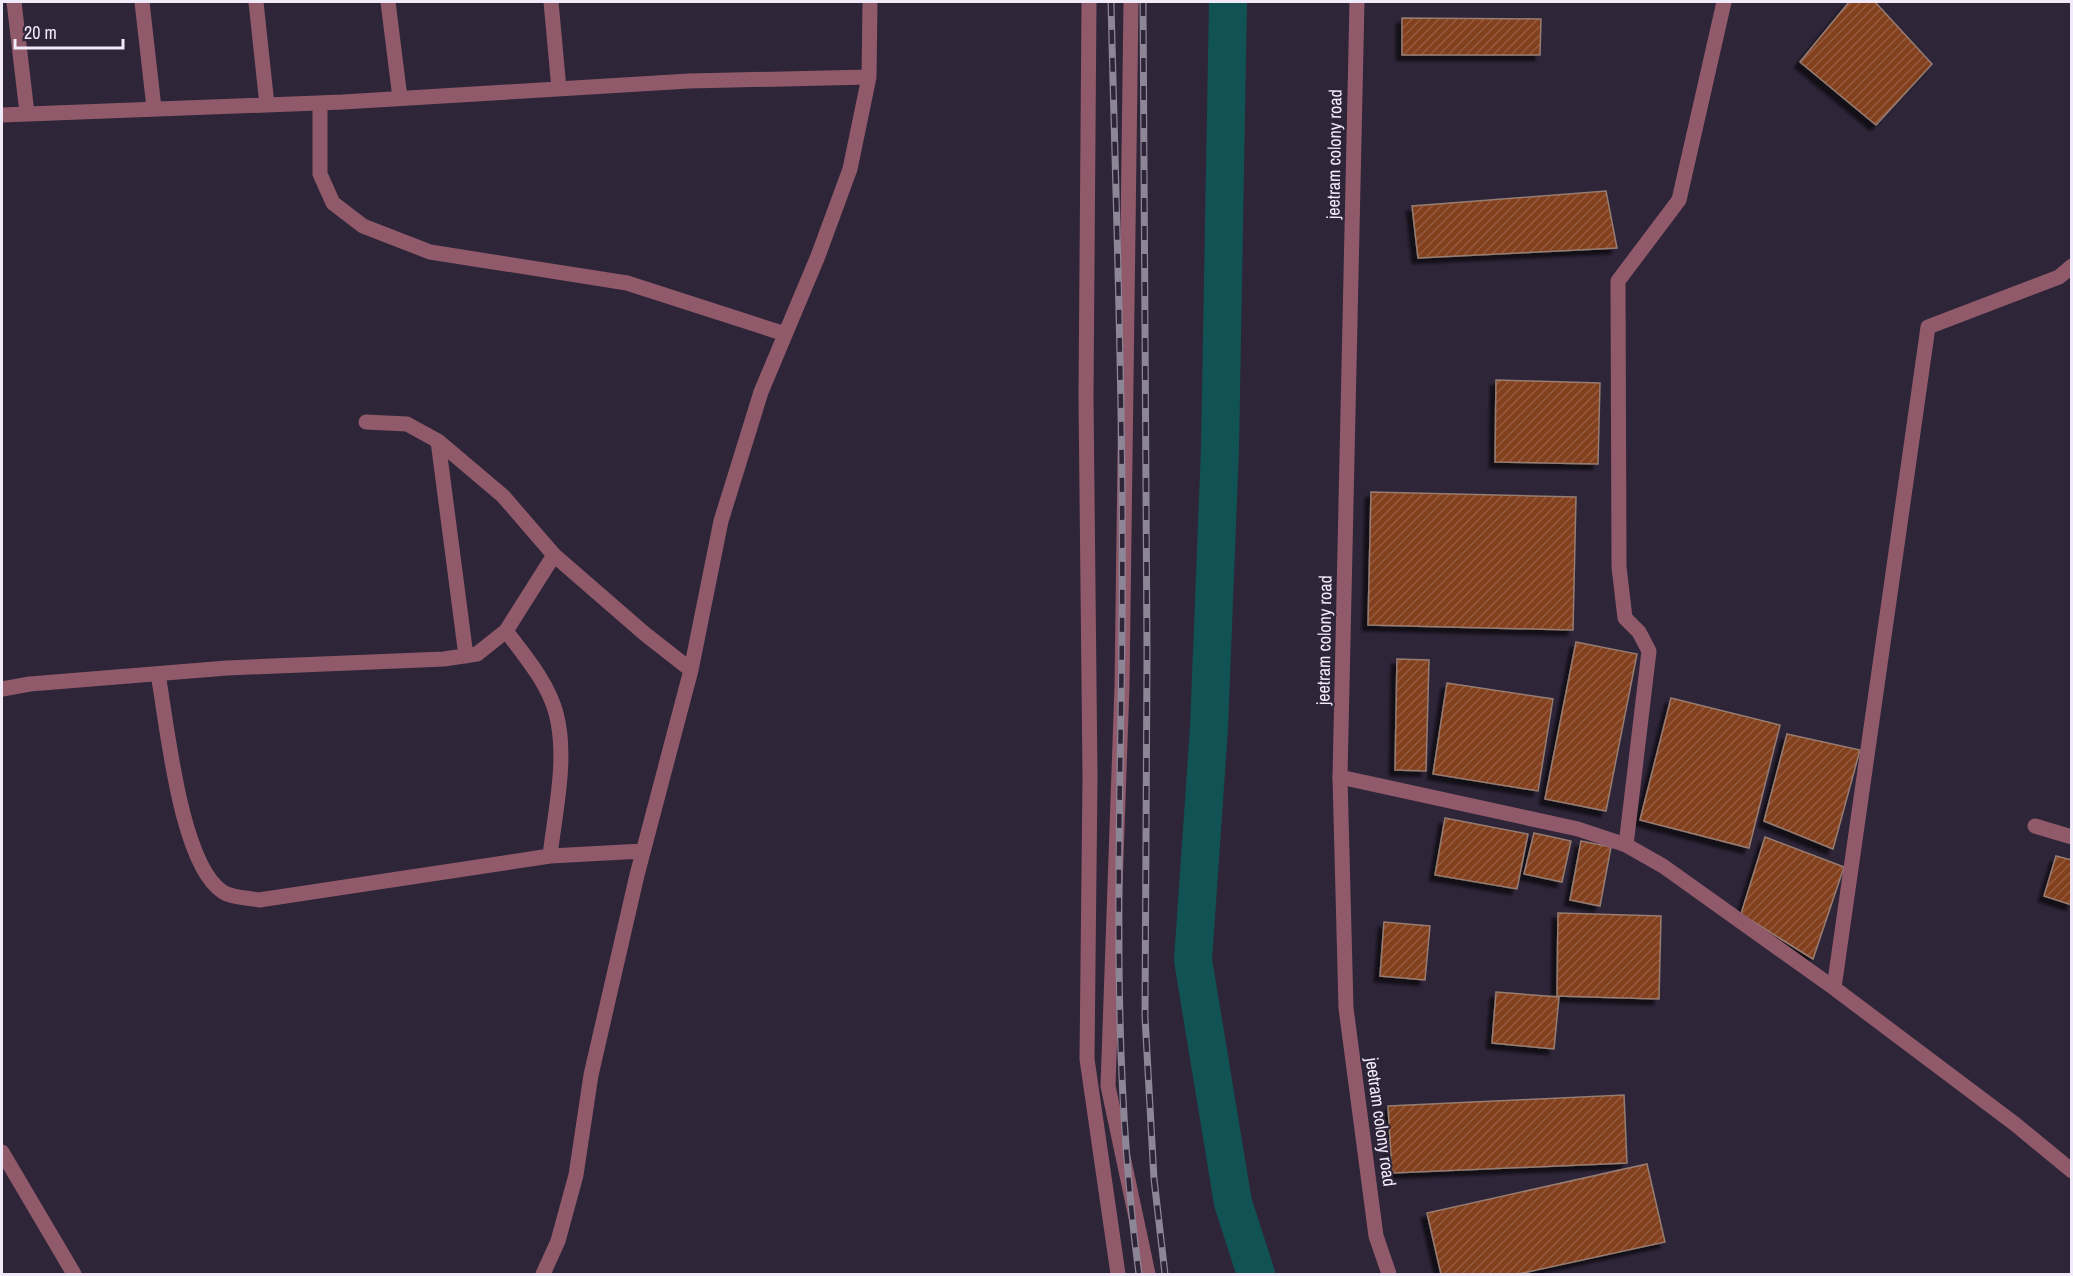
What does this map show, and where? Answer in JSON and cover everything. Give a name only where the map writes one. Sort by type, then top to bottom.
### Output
[{"type":"street","points":[[14,2],[27,113]]},
{"type":"street","points":[[142,2],[154,108]]},
{"type":"street","points":[[256,2],[267,105]]},
{"type":"street","points":[[388,2],[400,98]]},
{"type":"street","points":[[551,2],[559,89]]},
{"type":"street","points":[[543,1275],[558,1241],[576,1175],[591,1075],[644,851],[691,670],[721,521],[761,392],[850,169],[869,77],[870,2]]},
{"type":"street","points":[[1089,2],[1086,397],[1090,777],[1087,1059],[1118,1275]]},
{"type":"street","points":[[1131,2],[1122,686],[1108,1086],[1148,1275]]},
{"type":"street","name":"jeetram colony road","points":[[1357,2],[1340,777],[1346,1008],[1376,1236],[1389,1275]]},
{"type":"street","points":[[1626,845],[1649,651],[1639,632],[1625,618],[1619,567],[1618,281],[1678,200],[1724,2]]},
{"type":"street","points":[[2,115],[320,103],[689,81],[869,77]]},
{"type":"street","points":[[320,103],[320,174],[333,203],[363,226],[430,252],[627,283],[785,334]]},
{"type":"street","points":[[1834,988],[1928,327],[2059,277],[2072,266]]},
{"type":"street","points":[[366,422],[407,424],[438,441],[503,496],[554,555],[645,634],[691,670]]},
{"type":"street","points":[[438,441],[466,656]]},
{"type":"street","points":[[2,689],[158,674],[477,654],[506,631],[554,555]]},
{"type":"street","points":[[506,631],[537,673],[556,713],[561,753],[550,856]]},
{"type":"street","points":[[158,674],[182,812],[205,873],[224,893],[259,900],[550,856],[644,851]]},
{"type":"street","points":[[1340,777],[1578,829],[1626,845],[1663,866],[1834,988],[2016,1124],[2072,1171]]},
{"type":"street","points":[[2035,826],[2072,837]]},
{"type":"street","points":[[2,1152],[74,1275]]},
{"type":"building","points":[[1849,2],[1875,2],[1932,64],[1876,125],[1800,62]]},
{"type":"building","points":[[1402,18],[1541,19],[1540,55],[1402,55]]},
{"type":"building","points":[[1606,191],[1617,248],[1418,258],[1412,206]]},
{"type":"building","points":[[1496,380],[1600,383],[1598,464],[1495,462]]},
{"type":"building","points":[[1371,492],[1576,497],[1573,630],[1368,625]]},
{"type":"building","points":[[1576,642],[1637,654],[1606,811],[1545,799]]},
{"type":"building","points":[[1397,659],[1429,660],[1426,771],[1395,770]]},
{"type":"building","points":[[1447,683],[1553,699],[1538,791],[1433,774]]},
{"type":"building","points":[[1671,698],[1780,725],[1749,848],[1640,820]]},
{"type":"building","points":[[1787,734],[1860,750],[1833,849],[1764,821]]},
{"type":"building","points":[[1445,818],[1528,834],[1517,889],[1435,875]]},
{"type":"building","points":[[1534,833],[1571,841],[1562,882],[1524,874]]},
{"type":"building","points":[[1765,837],[1844,867],[1813,959],[1741,914]]},
{"type":"building","points":[[1581,841],[1611,847],[1600,906],[1570,900]]},
{"type":"building","points":[[2056,856],[2072,860],[2072,905],[2044,896]]},
{"type":"building","points":[[1558,913],[1661,916],[1659,999],[1557,996]]},
{"type":"building","points":[[1384,922],[1430,926],[1425,980],[1380,976]]},
{"type":"building","points":[[1496,992],[1559,997],[1554,1049],[1492,1043]]},
{"type":"building","points":[[1624,1095],[1627,1163],[1392,1173],[1388,1106]]},
{"type":"building","points":[[1647,1164],[1665,1242],[1518,1274],[1441,1274],[1427,1213]]},
{"type":"waterway","points":[[1228,2],[1220,448],[1209,728],[1193,960],[1233,1203],[1256,1274]]},
{"type":"railway","points":[[1111,2],[1122,472],[1120,1033],[1130,1194],[1139,1274]]},
{"type":"railway","points":[[1143,2],[1147,655],[1145,1017],[1154,1179],[1165,1274]]}]
